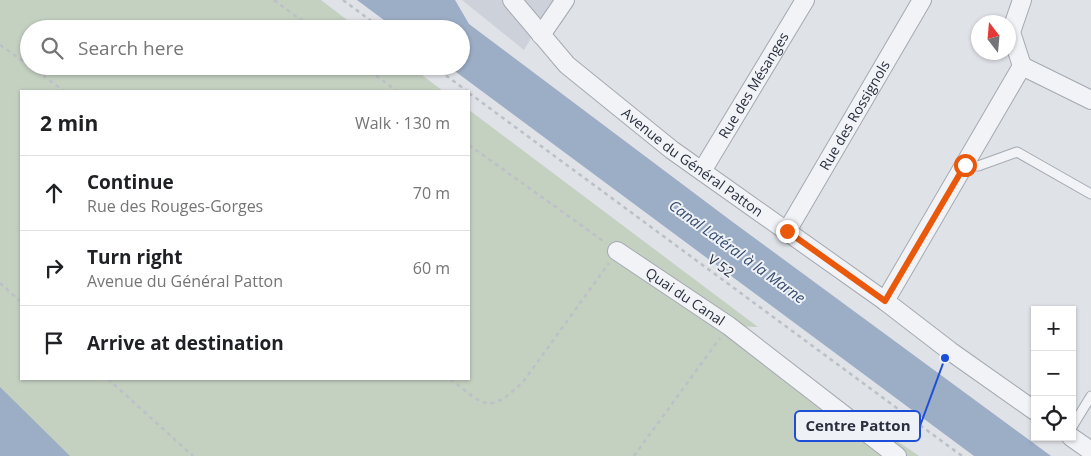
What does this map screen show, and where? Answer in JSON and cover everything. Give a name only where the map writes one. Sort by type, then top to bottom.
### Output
[{"type":"street","name":"Avenue du Général Patton","points":[[512,0],[567,65],[672,150],[885,301],[950,351],[1031,408]]},
{"type":"street","points":[[542,35],[564,0]]},
{"type":"street","name":"Rue des Mésanges","points":[[702,171],[805,0]]},
{"type":"street","name":"Rue des Rossignols","points":[[787,231],[922,0]]},
{"type":"street","points":[[1022,0],[1011,32],[1022,66],[1091,100]]},
{"type":"street","points":[[885,301],[1022,66]]},
{"type":"street","name":"Quai du Canal","points":[[617,251],[729,326],[897,456]]},
{"type":"street","points":[[1076,440],[1091,451]]},
{"type":"lane","points":[[965,165],[978,166],[1017,152],[1091,194]]},
{"type":"lane","points":[[1076,420],[1091,396]]},
{"type":"path","points":[[274,0],[301,20]]},
{"type":"path","points":[[343,0],[370,20]]},
{"type":"path","points":[[0,45],[20,59]]},
{"type":"path","points":[[42,75],[63,90]]},
{"type":"path","points":[[375,75],[396,90]]},
{"type":"path","name":"V 52","points":[[445,75],[465,90]]},
{"type":"path","name":"V 52","points":[[470,93],[962,456]]},
{"type":"path","points":[[451,380],[484,404],[493,405],[505,399],[523,382],[617,251],[470,146]]},
{"type":"path","points":[[0,283],[20,301]]},
{"type":"path","points":[[634,456],[729,326]]},
{"type":"path","points":[[109,380],[193,456]]},
{"type":"shaded area","points":[[462,0],[554,0],[524,50]]},
{"type":"green space","points":[[0,0],[321,0],[347,20],[20,20],[20,75],[422,75],[442,90],[20,90],[20,380],[470,380],[470,111],[758,327],[730,326],[919,456],[52,456],[0,404]]},
{"type":"water","points":[[357,0],[455,0],[467,20],[384,20]]},
{"type":"water","name":"Canal Latéral à la Marne","points":[[470,25],[730,220],[1051,456],[974,456],[460,75],[470,75]]},
{"type":"water","points":[[0,387],[70,456],[0,456]]},
{"type":"place","name":"Centre Patton","points":[[945,358]]},
{"type":"route","points":[[787,231],[885,301],[965,165]]}]
